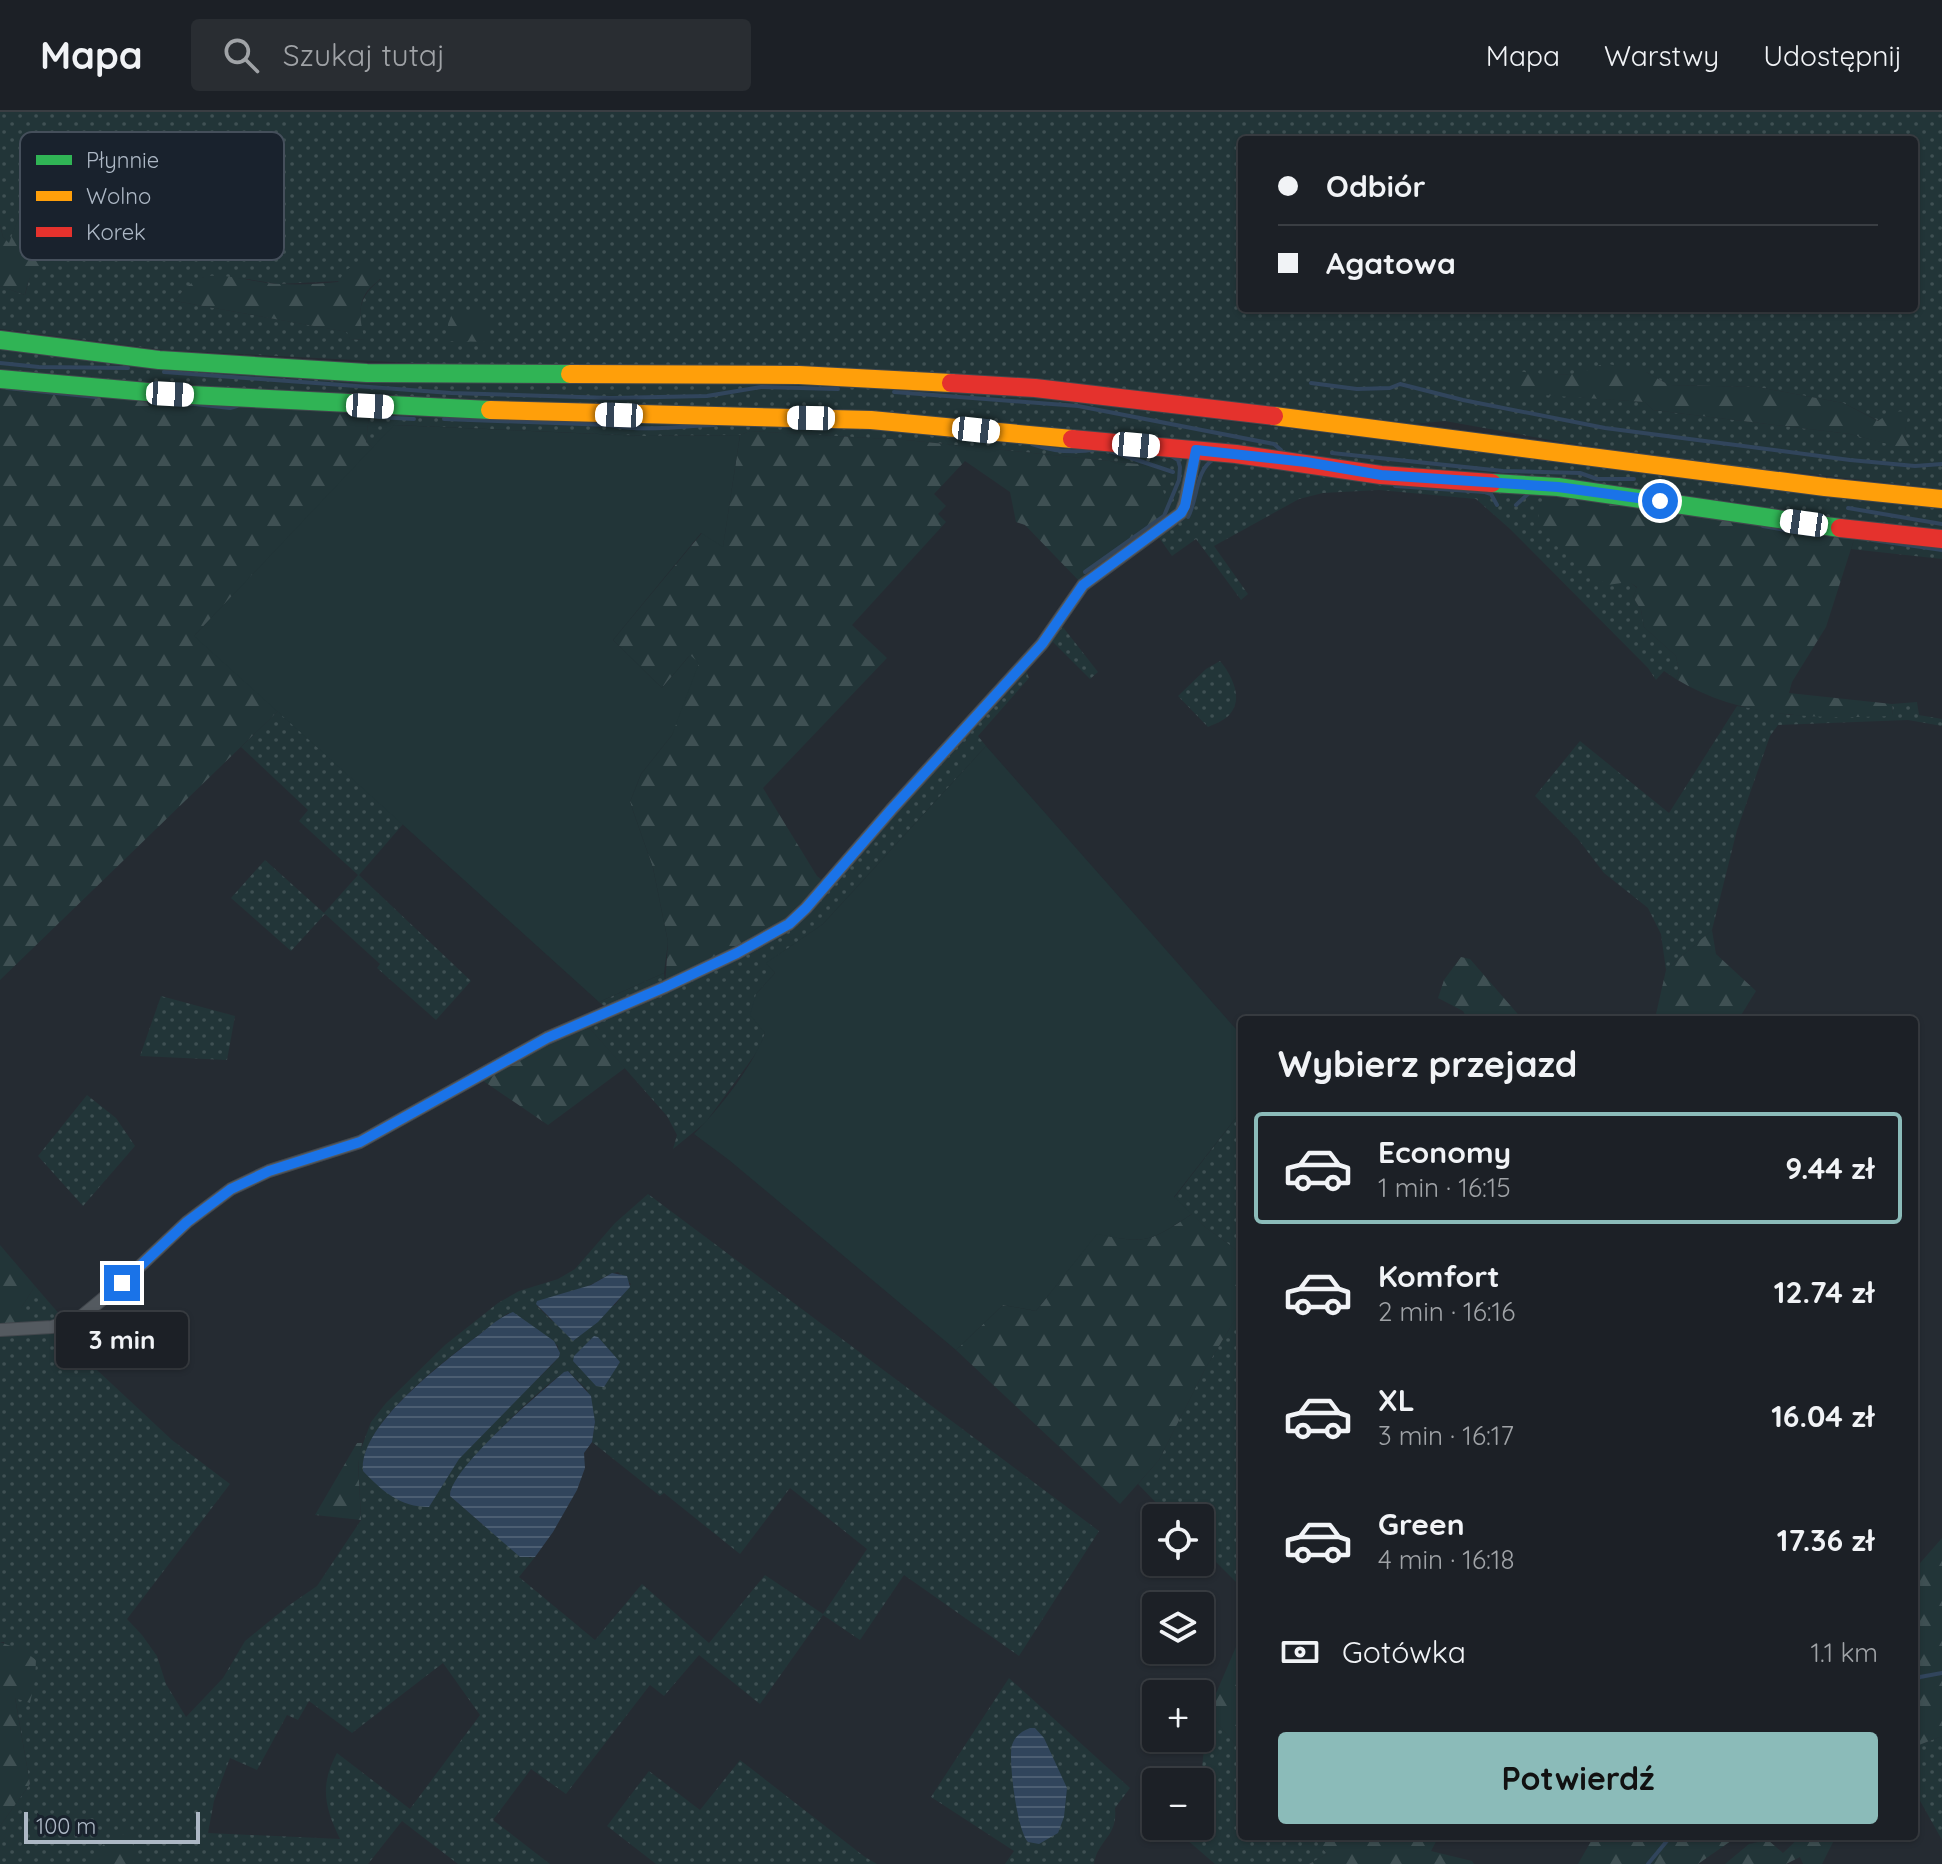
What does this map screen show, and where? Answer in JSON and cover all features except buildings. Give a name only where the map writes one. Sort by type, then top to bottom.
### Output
[{"type":"main road","points":[[0,340],[159,360],[367,373],[799,375],[1035,388],[1942,499]]},
{"type":"main road","points":[[0,379],[157,393],[400,408],[871,420],[1196,450],[1306,462],[1381,475],[1558,487],[1831,527],[1942,539]]},
{"type":"street","points":[[0,1330],[52,1327],[82,1316],[187,1222],[231,1189],[269,1171],[360,1142],[547,1038],[665,987],[789,924],[1042,644],[1083,585],[1181,513],[1196,450]]},
{"type":"green space","points":[[0,112],[1942,112],[1942,489],[1567,443],[1445,421],[1414,424],[1301,409],[164,350],[0,329],[0,286],[25,295],[31,273],[43,260],[284,260],[284,132],[20,132],[20,214],[9,244],[3,237],[0,225]],"holes":[[[203,277],[278,284],[381,279],[368,292],[361,306],[364,340],[350,339],[348,332],[175,301]],[[1646,372],[1669,385],[1758,387],[1843,403],[1879,421],[1908,411],[1904,437],[1913,450],[1850,434],[1653,410],[1645,402],[1511,392],[1555,375]]]},
{"type":"green space","points":[[20,214],[20,260],[62,260],[36,270],[25,295],[0,286],[0,225],[3,237],[9,243]]},
{"type":"green space","points":[[355,264],[382,272],[361,306],[365,340],[350,339],[347,332],[175,301],[191,283],[204,277],[221,276],[280,284],[331,283],[338,282],[345,271]]},
{"type":"green space","points":[[477,308],[487,312],[487,342],[449,341],[448,324],[452,314],[459,311],[468,313]]},
{"type":"green space","points":[[0,348],[1013,395],[1942,508],[1942,559],[1851,549],[1855,537],[1630,582],[1637,588],[1633,597],[1641,610],[1644,627],[1676,656],[1679,672],[1676,679],[1664,671],[1656,680],[1648,668],[1510,529],[1476,499],[1379,490],[1323,493],[1299,499],[1214,546],[1248,594],[1241,600],[1196,539],[1172,556],[1155,532],[1164,516],[1148,465],[906,440],[750,431],[740,435],[645,436],[395,425],[373,448],[366,442],[370,407],[0,379]]},
{"type":"green space","points":[[1604,363],[1646,372],[1669,385],[1758,387],[1843,403],[1878,421],[1891,412],[1909,411],[1904,437],[1914,451],[1850,434],[1653,410],[1645,402],[1511,393],[1510,382],[1516,371],[1571,374]]},
{"type":"green space","points":[[0,379],[370,406],[366,442],[373,448],[195,635],[279,710],[0,980]]},
{"type":"green space","points":[[394,425],[645,436],[740,435],[723,547],[701,533],[613,640],[662,688],[690,655],[699,663],[672,735],[641,774],[630,802],[653,868],[668,942],[664,973],[599,1002],[194,636]]},
{"type":"green space","points":[[750,431],[906,440],[1148,465],[1157,467],[1168,509],[1164,516],[1168,523],[1083,585],[1025,525],[1016,522],[1010,492],[965,461],[934,494],[946,506],[938,514],[946,522],[852,625],[887,658],[763,788],[817,876],[827,884],[806,908],[665,987],[668,942],[653,868],[630,802],[641,774],[672,735],[689,656],[662,688],[613,640],[702,533],[723,546],[740,435]]},
{"type":"green space","points":[[1558,487],[1857,530],[1826,627],[1792,682],[1789,693],[1892,704],[1893,716],[1781,714],[1727,702],[1676,679],[1679,672],[1676,656],[1644,627],[1641,610],[1633,597],[1637,587],[1629,582],[1607,585],[1564,552],[1544,532],[1539,514]]},
{"type":"green space","points":[[1059,622],[1098,672],[1090,679],[1053,642],[1026,671],[1029,678],[978,736],[986,746],[823,924],[767,963],[775,973],[756,994],[765,1033],[759,1049],[706,1122],[673,1149],[677,1135],[667,1116],[584,1022],[609,1010],[599,1002],[664,973],[665,986],[782,929]]},
{"type":"green space","points":[[1220,661],[1232,679],[1236,701],[1228,716],[1208,727],[1178,696],[1206,669]]},
{"type":"green space","points":[[1917,702],[1919,715],[1942,719],[1942,726],[1908,720],[1778,725],[1770,736],[1737,830],[1712,930],[1666,970],[1661,934],[1648,908],[1604,873],[1578,839],[1535,796],[1580,741],[1669,813],[1737,706],[1790,715],[1893,716],[1892,704]]},
{"type":"green space","points":[[279,710],[404,823],[359,875],[471,981],[436,1020],[377,968],[380,964],[325,914],[291,951],[231,898],[265,860],[324,913],[358,875],[299,821],[308,810],[241,747]]},
{"type":"green space","points":[[986,746],[1238,1031],[1238,1115],[1174,1197],[1192,1214],[1148,1238],[1138,1240],[1097,1234],[1036,1311],[1003,1305],[956,1350],[694,1134],[734,1086],[760,1046],[765,1033],[750,1015],[756,994],[775,973],[766,963],[823,924]]},
{"type":"green space","points":[[1712,930],[1716,954],[1756,991],[1740,1016],[1653,1016],[1666,970]]},
{"type":"green space","points":[[1461,957],[1470,959],[1520,1016],[1466,1016],[1463,1011],[1438,998],[1444,980]]},
{"type":"green space","points":[[161,996],[235,1016],[227,1060],[140,1056]]},
{"type":"green space","points":[[584,1022],[625,1068],[548,1125],[476,1076]]},
{"type":"green space","points":[[87,1095],[116,1118],[135,1146],[83,1206],[38,1156]]},
{"type":"green space","points":[[1238,1115],[1238,1251],[1205,1227],[1174,1198]]},
{"type":"green space","points":[[648,1194],[1099,1531],[1019,1656],[904,1575],[860,1640],[823,1615],[760,1704],[699,1655],[664,1696],[650,1685],[566,1794],[531,1769],[493,1820],[550,1864],[458,1864],[402,1821],[368,1864],[0,1864],[0,1826],[30,1784],[15,1697],[30,1703],[4,1642],[0,1642],[0,1330],[21,1308],[35,1286],[67,1323],[69,1336],[97,1370],[172,1440],[230,1484],[127,1619],[157,1656],[166,1684],[186,1717],[223,1678],[245,1641],[317,1586],[361,1520],[358,1457],[371,1422],[386,1403],[445,1345],[498,1303],[519,1291],[558,1279],[575,1269],[615,1223]],"holes":[[[618,1272],[631,1284],[615,1305],[552,1321],[537,1306]],[[508,1313],[558,1346],[559,1357],[471,1444],[443,1480],[436,1496],[363,1465],[369,1444],[382,1423],[400,1401],[445,1361]],[[568,1371],[587,1390],[595,1422],[592,1442],[660,1496],[664,1493],[740,1554],[790,1488],[867,1549],[823,1614],[765,1575],[709,1643],[642,1584],[595,1640],[519,1577],[535,1557],[530,1558],[482,1524],[450,1496],[454,1485],[481,1449]],[[443,1663],[480,1715],[410,1809],[337,1753],[328,1776],[326,1797],[340,1839],[208,1833],[214,1801],[230,1758],[257,1770],[287,1715],[298,1720],[309,1701],[352,1733]]]},
{"type":"green space","points":[[1192,1214],[1238,1251],[1238,1315],[1205,1369],[1159,1460],[1120,1504],[956,1350],[1003,1305],[1036,1311],[1097,1233],[1138,1240],[1167,1230]]},
{"type":"green space","points":[[0,1245],[35,1286],[21,1308],[34,1329],[0,1330]]},
{"type":"green space","points":[[1238,1315],[1238,1584],[1214,1560],[1214,1504],[1157,1504],[1138,1484],[1159,1460],[1205,1369]]},
{"type":"green space","points":[[357,1443],[362,1443],[358,1462],[361,1520],[315,1515]]},
{"type":"green space","points":[[1942,1538],[1942,1736],[1918,1745],[1918,1565]]},
{"type":"green space","points":[[0,1642],[24,1651],[36,1660],[30,1703],[15,1698],[30,1784],[0,1826]]},
{"type":"green space","points":[[1238,1642],[1238,1747],[1214,1719],[1214,1698]]},
{"type":"green space","points":[[1009,1678],[1130,1788],[1115,1808],[1114,1825],[1094,1864],[1005,1864],[1014,1851],[931,1797]]},
{"type":"green space","points":[[1214,1719],[1238,1747],[1238,1840],[1316,1840],[1327,1854],[1309,1864],[1215,1864],[1187,1840],[1214,1840],[1214,1768],[1202,1768],[1204,1752],[1214,1752]]},
{"type":"green space","points":[[1942,1736],[1942,1840],[1918,1797],[1918,1745]]},
{"type":"green space","points":[[740,1760],[877,1864],[656,1864],[607,1826],[649,1771],[700,1810]]},
{"type":"green space","points":[[128,1832],[136,1853],[133,1864],[85,1864],[105,1843]]},
{"type":"green space","points":[[1316,1840],[1437,1840],[1431,1851],[1474,1864],[1309,1864],[1327,1854]]},
{"type":"green space","points":[[1592,1840],[1732,1840],[1698,1864],[1578,1864]]},
{"type":"green space","points":[[1768,1840],[1783,1853],[1797,1840],[1834,1840],[1822,1864],[1803,1864],[1800,1857],[1786,1864],[1725,1864],[1749,1844]]},
{"type":"water","points":[[612,1273],[627,1276],[630,1287],[598,1322],[573,1341],[536,1304],[537,1301],[591,1285]]},
{"type":"water","points":[[513,1312],[554,1341],[559,1357],[459,1459],[429,1507],[409,1504],[392,1496],[363,1471],[365,1453],[374,1435],[387,1416],[422,1381],[492,1324]]},
{"type":"water","points":[[594,1336],[620,1362],[604,1387],[596,1386],[573,1361],[574,1356]]},
{"type":"water","points":[[568,1371],[591,1396],[595,1422],[592,1442],[584,1453],[585,1468],[577,1490],[553,1532],[535,1557],[520,1557],[450,1496],[464,1468],[480,1450]]},
{"type":"water","points":[[1030,1728],[1035,1728],[1044,1738],[1067,1788],[1064,1817],[1058,1833],[1039,1844],[1028,1842],[1020,1824],[1011,1765],[1013,1742]]},
{"type":"waterway","points":[[0,363],[39,367],[128,368]]},
{"type":"waterway","points":[[164,372],[451,393],[611,398],[707,396],[761,387],[838,389]]},
{"type":"waterway","points":[[1311,383],[1357,389],[1390,388],[1400,384],[1463,400],[1605,428],[1850,460],[1915,466],[1942,464]]},
{"type":"waterway","points":[[7,388],[96,397]]},
{"type":"waterway","points":[[894,392],[1078,406],[1274,444],[1281,450]]},
{"type":"waterway","points":[[186,403],[230,408],[237,406]]},
{"type":"waterway","points":[[369,414],[414,419]]},
{"type":"waterway","points":[[444,419],[636,428],[714,425]]},
{"type":"waterway","points":[[1032,444],[1064,451],[1097,449]]},
{"type":"waterway","points":[[1107,450],[1173,472]]},
{"type":"waterway","points":[[1332,453],[1503,471],[1580,473],[1597,479],[1634,479]]},
{"type":"waterway","points":[[1085,572],[1164,516],[1179,480],[1178,460],[1170,455]]},
{"type":"waterway","points":[[1188,517],[1203,470],[1214,459]]},
{"type":"waterway","points":[[1395,486],[1485,492],[1491,494],[1497,505]]},
{"type":"waterway","points":[[1516,505],[1529,493]]},
{"type":"waterway","points":[[1848,508],[1942,524]]},
{"type":"waterway","points":[[1763,526],[1814,535],[1825,533]]},
{"type":"waterway","points":[[1873,540],[1942,550]]},
{"type":"waterway","points":[[1918,1678],[1942,1673]]},
{"type":"waterway","points":[[1648,1864],[1668,1840]]},
{"type":"traffic: fast","points":[[0,340],[159,360],[367,373],[570,374]]},
{"type":"traffic: fast","points":[[0,379],[170,394],[490,410]]},
{"type":"traffic: fast","points":[[1492,483],[1558,487],[1840,528]]},
{"type":"traffic: slow","points":[[570,374],[799,375],[951,383]]},
{"type":"traffic: slow","points":[[490,410],[871,420],[1072,439]]},
{"type":"traffic: slow","points":[[1274,416],[1825,487],[1942,499]]},
{"type":"traffic: jam","points":[[951,383],[1035,388],[1274,416]]},
{"type":"traffic: jam","points":[[1072,439],[1236,454],[1381,475],[1492,483]]},
{"type":"traffic: jam","points":[[1840,528],[1942,539]]},
{"type":"route","points":[[122,1283],[187,1222],[231,1189],[269,1171],[360,1142],[547,1038],[665,987],[789,924],[1042,644],[1083,585],[1181,513],[1196,450],[1306,462],[1381,475],[1558,487],[1660,501]]}]
